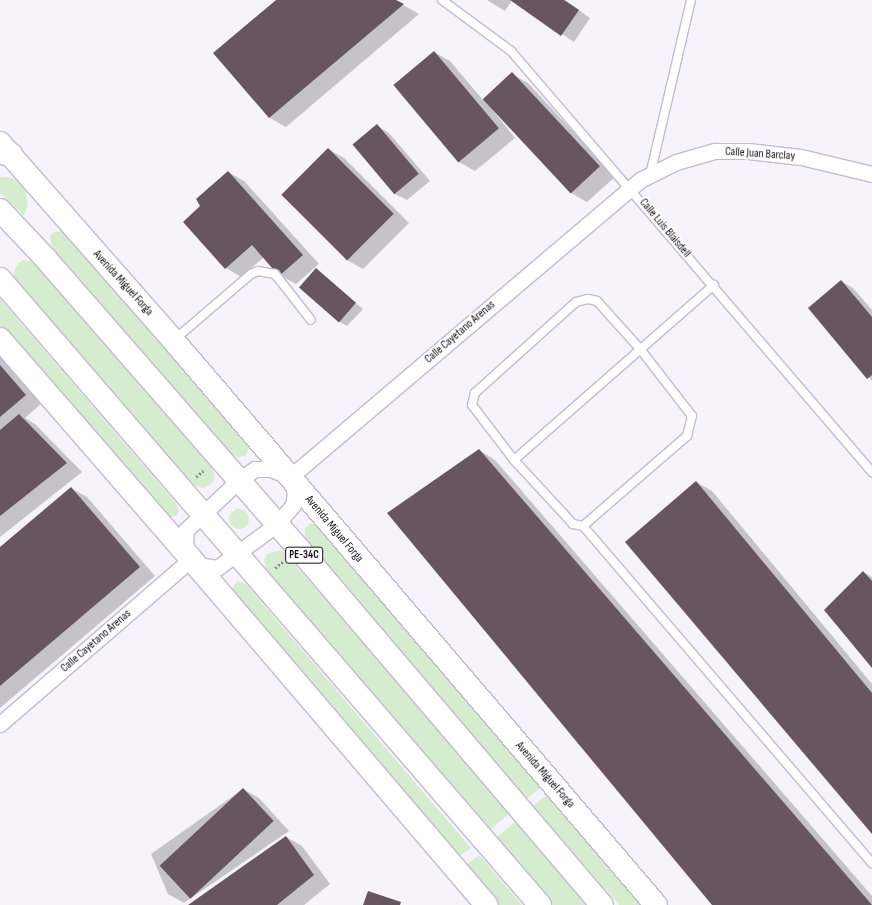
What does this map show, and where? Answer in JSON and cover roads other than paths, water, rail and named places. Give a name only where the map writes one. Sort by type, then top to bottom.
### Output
[{"type":"main road","name":"Avenida Miguel Forga","points":[[4,150],[173,340],[656,905]]},
{"type":"main road","name":"PE-34C","points":[[0,210],[46,259],[277,524],[602,905]]},
{"type":"main road","points":[[0,279],[238,553],[540,905]]},
{"type":"main road","points":[[0,339],[192,559],[479,901]]},
{"type":"street","name":"Calle Juan Barclay","points":[[630,186],[676,162],[715,151],[741,151],[801,157],[872,174]]},
{"type":"street","name":"Calle Cayetano Arenas","points":[[290,477],[630,186]]},
{"type":"street","points":[[255,469],[271,469],[290,477],[295,493],[293,505],[277,524],[216,568],[204,566],[192,559],[185,543],[186,530],[202,512],[238,480],[255,469]]},
{"type":"street","name":"Calle Cayetano Arenas","points":[[0,724],[192,559]]},
{"type":"lane","name":"Calle Luis Blaisdell","points":[[442,0],[511,51],[630,186],[872,472]]},
{"type":"lane","points":[[650,175],[691,0]]},
{"type":"lane","points":[[173,340],[251,274],[258,271],[275,274],[312,320]]},
{"type":"lane","points":[[514,460],[714,285]]},
{"type":"lane","points":[[583,526],[687,436],[691,426],[692,416],[641,350],[597,301],[588,299],[576,302],[475,393],[472,405],[514,460],[573,524],[583,526],[872,862]]}]
